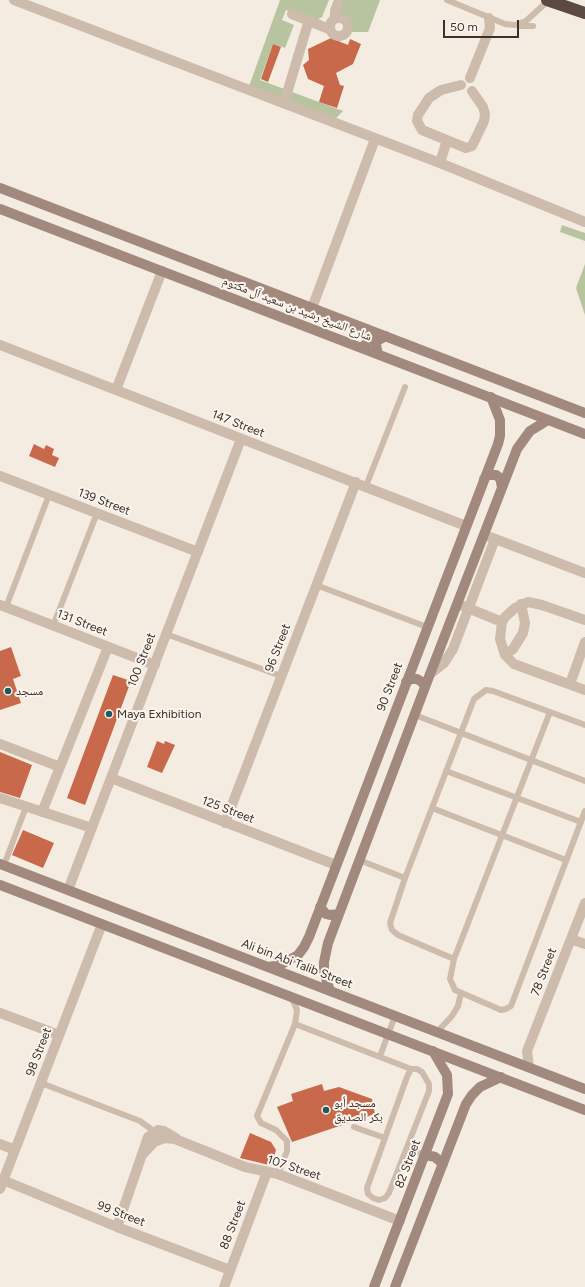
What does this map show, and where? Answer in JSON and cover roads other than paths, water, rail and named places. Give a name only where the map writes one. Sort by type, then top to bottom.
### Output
[{"type":"highway","points":[[548,0],[585,13]]},
{"type":"street","points":[[14,0],[440,163],[585,222]]},
{"type":"street","points":[[329,30],[330,23],[335,18],[335,11],[339,0]]},
{"type":"street","points":[[292,14],[329,30],[338,37],[343,36],[348,30],[346,21],[335,18]]},
{"type":"street","points":[[472,91],[483,107],[485,114],[484,121],[472,146],[466,148],[422,130],[417,120],[418,115],[425,103],[435,93],[462,85],[465,79],[470,78],[490,28],[489,18]]},
{"type":"street","points":[[284,103],[308,20]]},
{"type":"street","points":[[470,78],[475,83],[472,91]]},
{"type":"street","points":[[462,85],[467,92],[472,91]]},
{"type":"street","points":[[312,308],[375,139]]},
{"type":"street","points":[[440,163],[447,140]]},
{"type":"street","name":"شارع الشيخ رشيد بن سعيد آل مكتوم","points":[[0,188],[585,413]]},
{"type":"street","name":"شارع الشيخ رشيد بن سعيد آل مكتوم","points":[[0,209],[585,434]]},
{"type":"street","points":[[116,390],[162,271]]},
{"type":"street","points":[[361,348],[365,346],[370,338],[368,329]]},
{"type":"street","points":[[378,354],[376,345],[378,341],[386,336]]},
{"type":"street","name":"147 Street","points":[[0,345],[466,526]]},
{"type":"street","name":"90 Street","points":[[269,967],[289,961],[301,951],[309,937],[498,444],[501,428],[498,412],[491,398]]},
{"type":"street","points":[[330,991],[324,972],[324,962],[328,943],[425,687],[522,439],[530,431],[548,420]]},
{"type":"street","name":"100 Street","points":[[68,890],[241,439]]},
{"type":"street","points":[[484,479],[487,475],[496,475],[500,478],[502,487]]},
{"type":"street","name":"139 Street","points":[[0,476],[198,552]]},
{"type":"street","name":"96 Street","points":[[225,823],[356,482]]},
{"type":"street","points":[[484,534],[585,573]]},
{"type":"street","points":[[412,667],[420,674],[430,674],[449,657],[495,539]]},
{"type":"street","points":[[585,620],[535,602],[521,604],[510,612],[502,622],[500,639],[505,655],[514,664],[585,690]]},
{"type":"street","points":[[457,604],[502,622]]},
{"type":"street","points":[[505,655],[516,645],[523,633],[525,618],[521,604]]},
{"type":"street","name":"131 Street","points":[[3,606],[155,665]]},
{"type":"street","points":[[570,684],[585,642]]},
{"type":"street","points":[[42,812],[108,647]]},
{"type":"street","points":[[406,682],[417,678],[425,687]]},
{"type":"street","points":[[0,744],[60,767]]},
{"type":"street","name":"125 Street","points":[[111,778],[336,865]]},
{"type":"street","points":[[0,798],[92,828]]},
{"type":"street","name":"Ali bin Abi Talib Street","points":[[2,864],[585,1089]]},
{"type":"street","points":[[0,885],[585,1110]]},
{"type":"street","name":"78 Street","points":[[529,1067],[527,1051],[585,903]]},
{"type":"street","points":[[320,907],[326,914],[334,916],[339,914]]},
{"type":"street","name":"98 Street","points":[[2,1185],[102,924]]},
{"type":"street","points":[[571,939],[585,944]]},
{"type":"street","points":[[0,1013],[60,1035]]},
{"type":"street","name":"82 Street","points":[[374,1287],[426,1155],[448,1094],[449,1085],[445,1071],[433,1051]]},
{"type":"street","points":[[514,1061],[527,1051]]},
{"type":"street","points":[[395,1287],[466,1104],[480,1087],[501,1077]]},
{"type":"street","name":"107 Street","points":[[117,1227],[148,1137],[152,1132],[164,1131],[180,1140],[245,1168],[278,1174],[400,1221]]},
{"type":"street","name":"107 Street","points":[[143,1154],[149,1145],[159,1140],[170,1138],[180,1140]]},
{"type":"street","points":[[0,1144],[15,1150]]},
{"type":"street","points":[[426,1155],[435,1157],[442,1164]]},
{"type":"street","name":"88 Street","points":[[224,1287],[267,1172]]},
{"type":"street","name":"99 Street","points":[[2,1185],[230,1270]]},
{"type":"lane","points":[[447,0],[489,18],[515,26],[533,26]]},
{"type":"lane","points":[[515,26],[526,21],[548,0]]},
{"type":"lane","points":[[366,486],[405,387]]},
{"type":"lane","points":[[3,606],[49,495]]},
{"type":"lane","points":[[53,626],[97,513]]},
{"type":"lane","points":[[316,585],[427,627]]},
{"type":"lane","points":[[166,634],[281,676]]},
{"type":"lane","points":[[454,959],[398,935],[392,930],[390,917],[474,699],[486,690],[493,691],[585,725]]},
{"type":"lane","points":[[550,712],[454,959],[450,979],[451,985],[461,993],[501,1010],[511,1006],[585,811]]},
{"type":"lane","points":[[415,715],[585,781]]},
{"type":"lane","points":[[446,771],[581,822]]},
{"type":"lane","points":[[2,864],[26,807]]},
{"type":"lane","points":[[432,808],[566,860]]},
{"type":"lane","points":[[360,860],[405,878]]},
{"type":"lane","points":[[437,1032],[452,1016],[458,1006],[461,993]]},
{"type":"lane","points":[[278,1174],[287,1151],[287,1141],[276,1130],[261,1123],[258,1116],[295,1024],[297,1010],[291,997]]},
{"type":"lane","points":[[380,1056],[395,1016]]},
{"type":"lane","points":[[295,1024],[380,1056],[411,1070],[417,1069],[422,1072],[429,1084],[429,1091],[389,1193],[385,1198],[379,1200],[368,1194],[367,1188],[408,1073],[411,1070]]},
{"type":"lane","points":[[41,1083],[140,1121],[151,1128],[152,1132]]},
{"type":"lane","points":[[354,1127],[385,1138]]},
{"type":"lane","points":[[406,1149],[426,1155]]},
{"type":"place","name":"مسجد","points":[[8,691]]},
{"type":"place","name":"Maya Exhibition","points":[[109,714]]},
{"type":"place","name":"مسجد أبو بكر الصديق","points":[[326,1110]]}]
